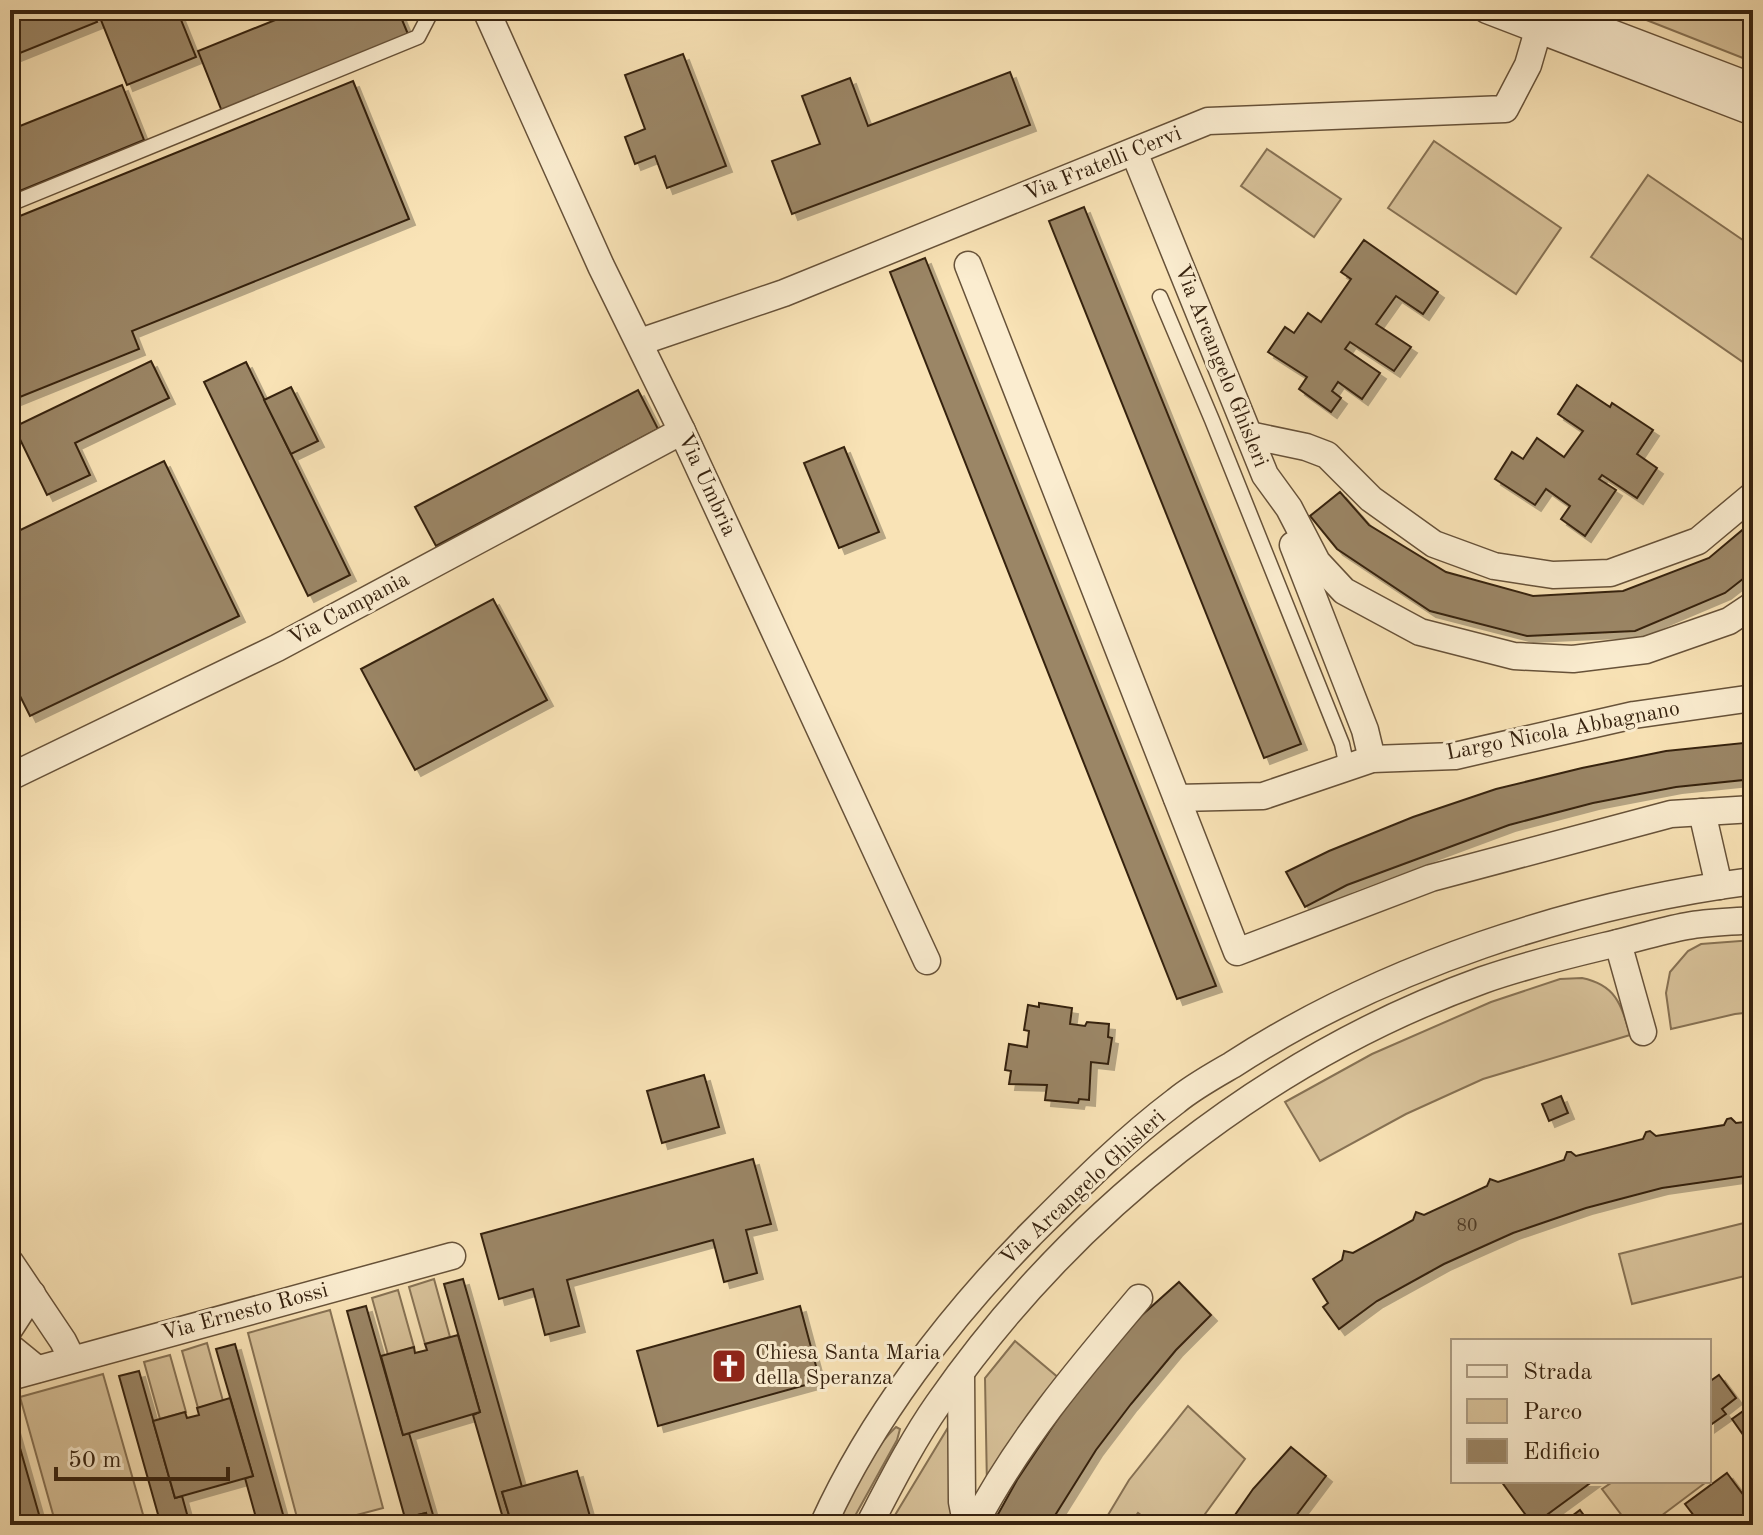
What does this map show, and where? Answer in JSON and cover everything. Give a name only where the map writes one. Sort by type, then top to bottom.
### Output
[{"type":"street","name":"Via Umbria","points":[[486,10],[601,266],[682,431],[927,961]]},
{"type":"street","points":[[1487,10],[1544,17],[1753,87]]},
{"type":"street","name":"Via Fratelli Cervi","points":[[640,342],[784,293],[1208,121],[1505,109],[1528,65],[1544,17]]},
{"type":"street","points":[[1544,17],[1753,112]]},
{"type":"street","name":"Via Arcangelo Ghisleri","points":[[1134,152],[1265,475],[1289,508],[1317,562],[1344,591],[1420,632],[1514,656],[1573,659],[1646,650],[1741,626],[1753,605]]},
{"type":"street","points":[[968,265],[1237,952],[1431,878],[1671,814],[1753,809]]},
{"type":"street","name":"Via Campania","points":[[10,777],[277,648],[682,431]]},
{"type":"street","points":[[1249,435],[1306,447],[1327,455],[1371,499],[1434,544],[1494,566],[1553,575],[1610,573],[1698,541],[1753,495]]},
{"type":"street","points":[[1265,475],[1359,715],[1360,763]]},
{"type":"street","name":"Largo Nicola Abbagnano","points":[[1177,798],[1263,796],[1360,763],[1455,756],[1634,715],[1753,698]]},
{"type":"street","points":[[1702,812],[1719,886]]},
{"type":"street","name":"Via Arcangelo Ghisleri","points":[[823,1525],[836,1496],[905,1384],[985,1282],[1096,1169],[1177,1100],[1254,1050],[1345,1000],[1444,960],[1532,930],[1635,902],[1753,881]]},
{"type":"street","name":"Via Arcangelo Ghisleri","points":[[869,1525],[936,1406],[1030,1288],[1115,1204],[1199,1133],[1265,1089],[1363,1032],[1483,980],[1554,958],[1689,925],[1753,920]]},
{"type":"street","points":[[1618,943],[1643,1032]]},
{"type":"street","points":[[1345,1000],[1363,1032]]},
{"type":"street","name":"Via Ernesto Rossi","points":[[10,1377],[452,1256]]},
{"type":"street","points":[[10,1262],[72,1359]]},
{"type":"street","points":[[10,1328],[32,1294]]},
{"type":"street","points":[[961,1374],[962,1502],[965,1517],[974,1524],[1010,1463],[1061,1390],[1139,1298]]},
{"type":"street","points":[[10,1347],[37,1369]]},
{"type":"street","points":[[905,1384],[936,1406]]},
{"type":"lane","points":[[10,204],[418,37],[432,10]]},
{"type":"lane","points":[[1160,297],[1342,744],[1360,763]]},
{"type":"green space","points":[[1621,10],[1753,10],[1753,62]]},
{"type":"green space","points":[[1434,141],[1561,228],[1516,294],[1388,208]]},
{"type":"green space","points":[[1267,149],[1341,199],[1314,237],[1241,186]]},
{"type":"green space","points":[[1648,175],[1753,247],[1753,369],[1591,257]]},
{"type":"green space","points":[[1753,940],[1753,1012],[1671,1029],[1666,993],[1670,972],[1688,951],[1701,944]]},
{"type":"green space","points":[[1582,978],[1610,991],[1620,1005],[1630,1035],[1483,1079],[1406,1114],[1320,1161],[1285,1102],[1372,1054],[1491,1002],[1560,979]]},
{"type":"green space","points":[[1744,1223],[1753,1260],[1753,1274],[1632,1304],[1619,1254]]},
{"type":"green space","points":[[434,1279],[450,1337],[425,1344],[409,1287]]},
{"type":"green space","points":[[398,1290],[414,1347],[388,1355],[372,1298]]},
{"type":"green space","points":[[330,1310],[383,1508],[319,1525],[299,1525],[248,1333]]},
{"type":"green space","points":[[1015,1341],[1060,1379],[987,1487],[985,1378]]},
{"type":"green space","points":[[207,1343],[223,1401],[198,1408],[182,1351]]},
{"type":"green space","points":[[170,1355],[186,1412],[160,1419],[144,1362]]},
{"type":"green space","points":[[103,1374],[146,1525],[56,1525],[20,1397]]},
{"type":"green space","points":[[1188,1406],[1245,1459],[1197,1525],[1154,1525],[1138,1513],[1129,1525],[1102,1525],[1129,1480]]},
{"type":"green space","points":[[952,1421],[955,1509],[950,1524],[889,1525]]},
{"type":"green space","points":[[896,1427],[900,1429],[897,1440],[850,1525],[835,1525],[870,1461]]},
{"type":"green space","points":[[1611,1483],[1705,1483],[1649,1525],[1629,1525],[1602,1489]]},
{"type":"building","points":[[10,10],[92,10],[97,22],[10,57]]},
{"type":"building","points":[[113,10],[177,10],[196,57],[127,85],[99,15]]},
{"type":"building","points":[[300,10],[398,10],[410,39],[223,114],[198,51]]},
{"type":"building","points":[[683,54],[726,166],[667,188],[655,156],[635,164],[625,137],[645,129],[625,75]]},
{"type":"building","points":[[1010,72],[1030,125],[792,214],[772,161],[820,144],[802,96],[850,78],[868,126]]},
{"type":"building","points":[[353,81],[409,219],[132,331],[139,349],[10,401],[10,220]]},
{"type":"building","points":[[122,85],[144,140],[10,195],[10,130]]},
{"type":"building","points":[[1084,207],[1301,744],[1264,758],[1049,221]]},
{"type":"building","points":[[1364,240],[1438,292],[1423,314],[1396,296],[1376,324],[1411,347],[1394,371],[1350,342],[1345,349],[1380,373],[1362,399],[1338,382],[1332,391],[1341,398],[1331,412],[1299,389],[1307,377],[1268,352],[1285,327],[1294,333],[1308,313],[1321,322],[1351,279],[1341,272]]},
{"type":"building","points":[[925,258],[1216,986],[1177,999],[890,272]]},
{"type":"building","points":[[151,361],[169,398],[75,443],[90,475],[47,495],[14,427]]},
{"type":"building","points":[[246,362],[350,575],[308,596],[204,382]]},
{"type":"building","points":[[1577,385],[1653,430],[1637,454],[1657,468],[1637,498],[1602,475],[1599,479],[1616,490],[1585,536],[1561,519],[1570,506],[1546,489],[1535,505],[1495,479],[1512,452],[1523,459],[1537,438],[1564,457],[1583,431],[1558,414]]},
{"type":"building","points":[[291,387],[318,441],[291,454],[264,400]]},
{"type":"building","points":[[638,390],[658,429],[436,546],[415,507]]},
{"type":"building","points":[[844,447],[879,532],[839,548],[804,463]]},
{"type":"building","points":[[164,461],[239,616],[30,716],[10,676],[10,535]]},
{"type":"building","points":[[1340,492],[1369,525],[1446,572],[1533,596],[1623,591],[1709,558],[1753,521],[1753,571],[1725,593],[1635,631],[1527,636],[1430,611],[1337,549],[1310,516]]},
{"type":"building","points":[[493,599],[547,700],[415,770],[361,669]]},
{"type":"building","points":[[1753,742],[1753,779],[1676,787],[1593,803],[1509,825],[1347,885],[1305,907],[1286,872],[1413,817],[1496,789],[1666,751]]},
{"type":"building","points":[[1039,1003],[1072,1008],[1070,1024],[1109,1024],[1108,1037],[1112,1038],[1108,1064],[1091,1062],[1089,1100],[1079,1099],[1078,1103],[1045,1100],[1047,1085],[1009,1084],[1011,1071],[1005,1070],[1009,1044],[1027,1047],[1029,1031],[1024,1030],[1028,1005],[1039,1007]]},
{"type":"building","points":[[704,1075],[719,1127],[662,1143],[647,1091]]},
{"type":"building","points":[[1561,1096],[1568,1113],[1549,1121],[1542,1104]]},
{"type":"building","points":[[1731,1118],[1736,1123],[1753,1121],[1753,1175],[1662,1188],[1586,1208],[1513,1233],[1444,1264],[1377,1301],[1339,1329],[1323,1307],[1328,1303],[1313,1279],[1342,1260],[1344,1251],[1353,1253],[1413,1220],[1416,1212],[1424,1215],[1487,1186],[1490,1179],[1498,1182],[1564,1160],[1567,1152],[1576,1156],[1643,1139],[1650,1131],[1656,1136],[1724,1125]]},
{"type":"building","points":[[753,1159],[771,1224],[746,1230],[757,1273],[724,1282],[713,1240],[567,1280],[579,1326],[545,1335],[533,1289],[499,1299],[481,1234]]},
{"type":"building","points":[[463,1279],[522,1487],[502,1492],[512,1525],[505,1525],[473,1415],[480,1412],[444,1284]]},
{"type":"building","points":[[1179,1282],[1211,1315],[1176,1350],[1131,1404],[1096,1450],[1049,1525],[992,1525],[1017,1480],[1061,1414],[1104,1358],[1141,1316]]},
{"type":"building","points":[[366,1306],[403,1435],[409,1433],[436,1525],[429,1525],[426,1513],[405,1518],[347,1311]]},
{"type":"building","name":"Chiesa Santa Maria della Speranza","points":[[800,1306],[820,1381],[658,1426],[637,1351]]},
{"type":"building","points":[[458,1335],[480,1412],[403,1435],[381,1356],[414,1347],[415,1353],[427,1350],[425,1344]]},
{"type":"building","points":[[235,1344],[286,1525],[258,1525],[245,1478],[253,1476],[216,1349]]},
{"type":"building","points":[[139,1371],[175,1498],[182,1496],[190,1525],[161,1525],[119,1376]]},
{"type":"building","points":[[1719,1375],[1736,1398],[1722,1409],[1726,1414],[1711,1425],[1711,1381]]},
{"type":"building","points":[[230,1398],[253,1476],[175,1498],[153,1421],[185,1412],[187,1418],[199,1415],[197,1408]]},
{"type":"building","points":[[1753,1404],[1753,1435],[1746,1439],[1732,1419]]},
{"type":"building","points":[[10,1413],[42,1525],[20,1525],[10,1489]]},
{"type":"building","points":[[1291,1447],[1326,1476],[1289,1525],[1228,1525],[1253,1489]]},
{"type":"building","points":[[577,1471],[591,1520],[573,1525],[512,1525],[502,1492]]},
{"type":"building","points":[[1727,1473],[1753,1508],[1753,1525],[1701,1525],[1685,1504]]},
{"type":"building","points":[[1502,1483],[1590,1483],[1533,1525]]},
{"type":"building","points":[[10,1489],[20,1525],[10,1525]]},
{"type":"building","points":[[1580,1510],[1591,1525],[1572,1525],[1568,1519]]},
{"type":"building","points":[[426,1513],[429,1525],[382,1525],[405,1518]]},
{"type":"building","points":[[1693,1517],[1699,1525],[1681,1525]]},
{"type":"place","name":"Chiesa Santa Maria della Speranza","points":[[729,1366]]}]
